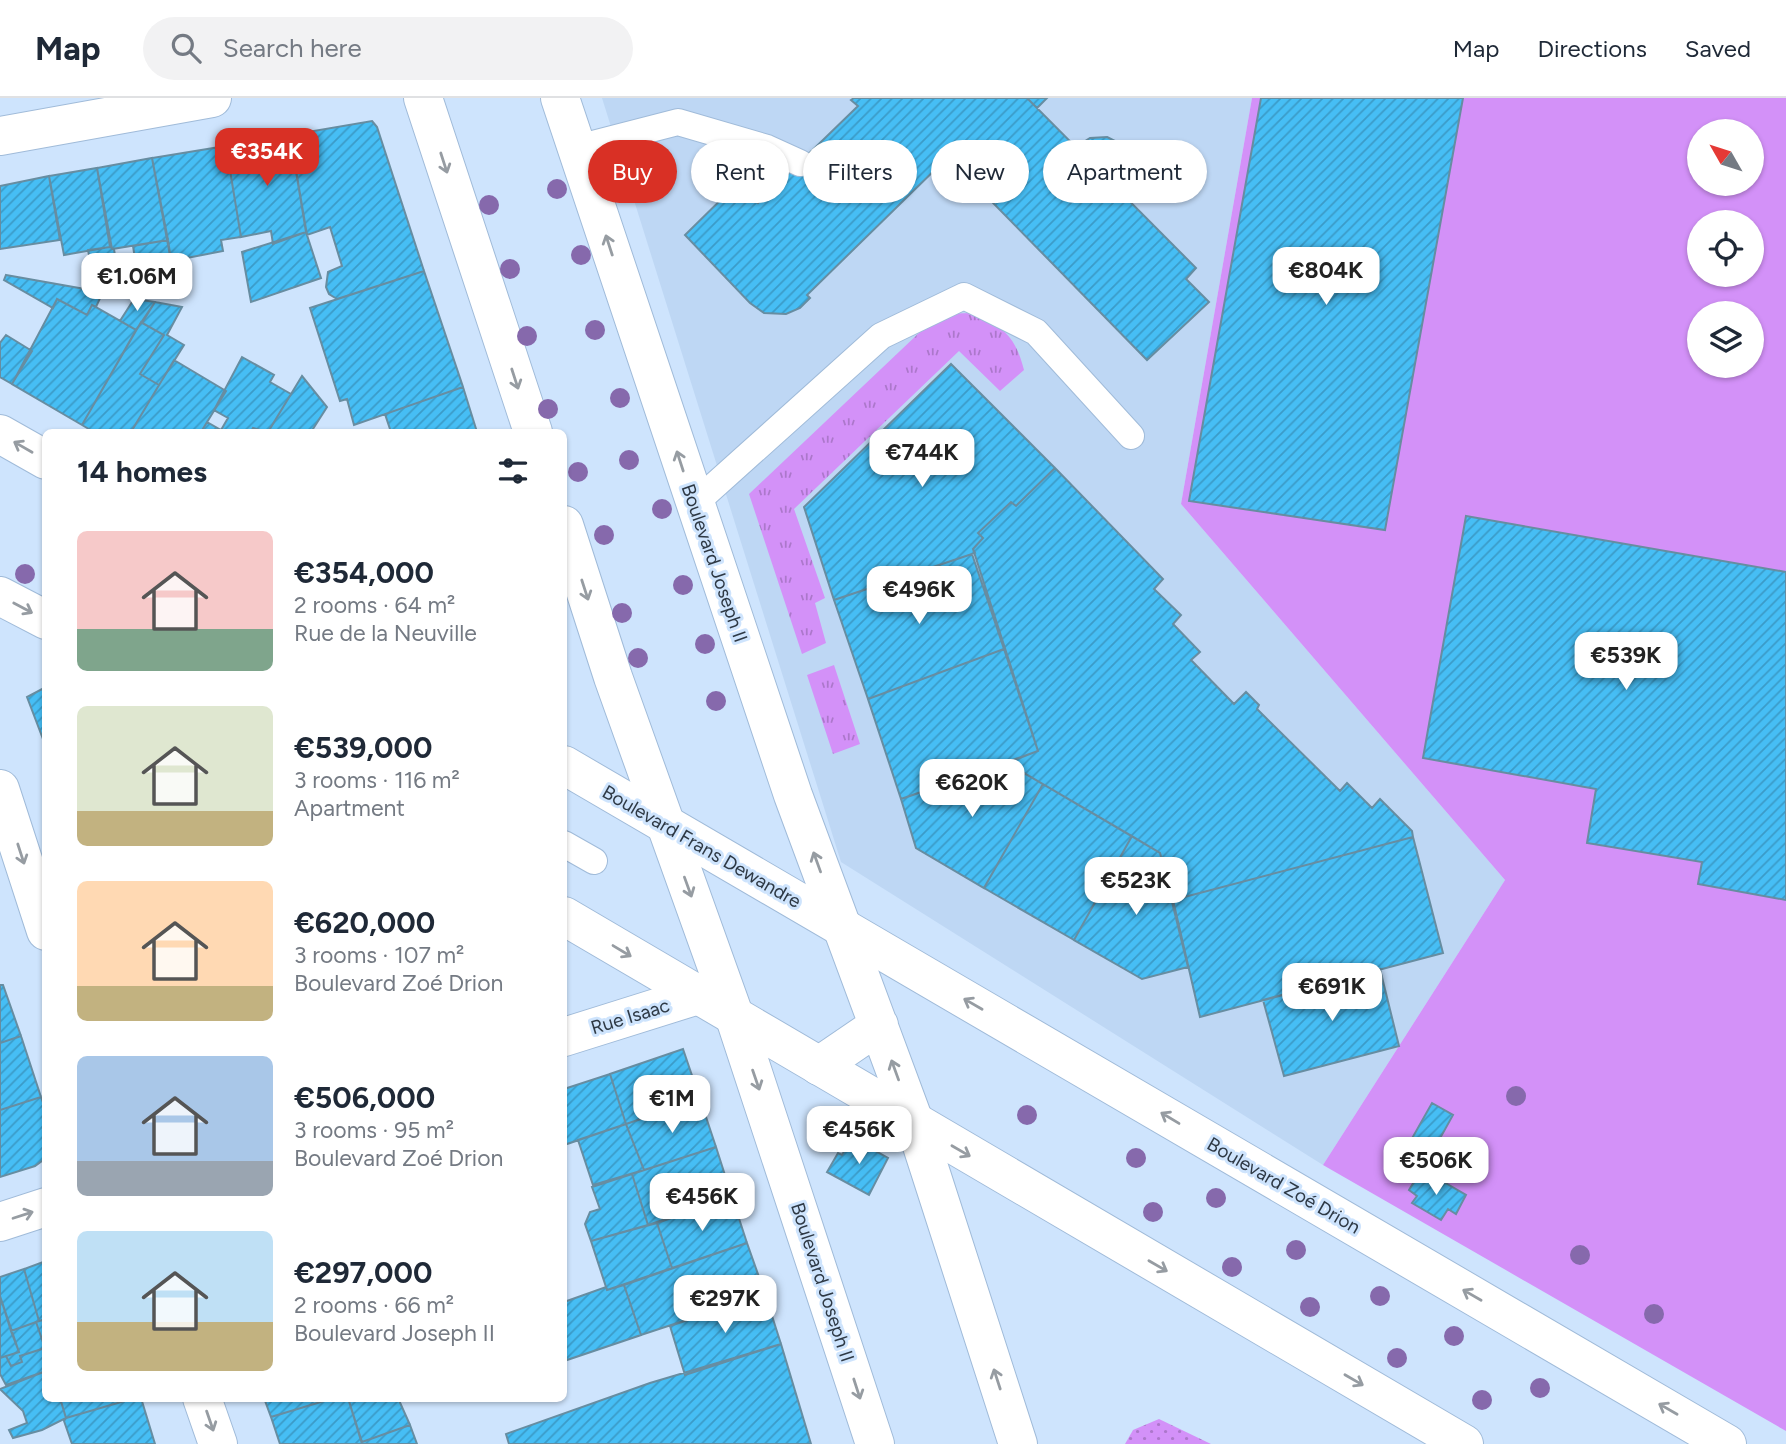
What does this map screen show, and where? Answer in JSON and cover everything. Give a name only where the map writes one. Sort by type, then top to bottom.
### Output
[{"type":"street","points":[[0,136],[212,98]]},
{"type":"street","points":[[423,98],[532,429]]},
{"type":"street","name":"Boulevard Joseph II","points":[[560,98],[694,504],[841,926],[915,1124],[1018,1444]]},
{"type":"street","points":[[0,434],[42,458]]},
{"type":"street","name":"Boulevard Joseph II","points":[[567,534],[665,823],[734,1015],[875,1444]]},
{"type":"street","points":[[0,596],[42,618]]},
{"type":"street","name":"Boulevard Frans Dewandre","points":[[567,767],[841,926]]},
{"type":"street","points":[[0,789],[42,919]]},
{"type":"street","points":[[567,918],[1464,1444]]},
{"type":"street","name":"Boulevard Zoé Drion","points":[[841,926],[1727,1444]]},
{"type":"street","name":"Rue Isaac","points":[[567,1036],[698,995]]},
{"type":"street","points":[[819,1066],[879,1026]]},
{"type":"street","points":[[0,1222],[42,1208]]},
{"type":"street","points":[[203,1402],[218,1444]]},
{"type":"lane","points":[[577,149],[678,122],[767,148],[800,163]]},
{"type":"lane","points":[[694,504],[881,336],[964,296],[1036,332],[1131,436]]},
{"type":"lane","points":[[567,846],[594,861]]},
{"type":"shaded area","points":[[602,98],[1252,98],[1181,504],[1505,880],[1323,1165],[841,862],[635,203],[677,203],[677,140],[615,140]]},
{"type":"green space","points":[[1252,98],[1786,98],[1786,1431],[1323,1165],[1505,880],[1181,504]]},
{"type":"green space","points":[[972,313],[1000,328],[1012,340],[1024,370],[1000,391],[959,351],[794,509],[825,598],[815,603],[826,643],[802,654],[749,494],[939,314]]},
{"type":"green space","points":[[834,665],[860,744],[833,754],[807,675]]},
{"type":"green space","points":[[1159,1419],[1211,1444],[1125,1444],[1133,1430]]},
{"type":"building","points":[[1027,98],[1069,140],[1043,140],[1043,203],[1131,203],[1196,268],[1186,279],[1209,302],[1147,360],[993,203],[1029,203],[1029,140],[931,140],[931,174],[917,187],[917,140],[823,140],[858,106],[851,100]]},
{"type":"building","points":[[1027,98],[1047,98],[1037,108]]},
{"type":"building","points":[[1261,98],[1463,98],[1385,530],[1189,501]]},
{"type":"building","points":[[372,121],[377,127],[424,271],[337,299],[329,294],[326,287],[328,272],[342,266],[330,227],[307,235],[290,135]]},
{"type":"building","points":[[290,135],[306,232],[273,244],[271,231],[241,237],[226,146]]},
{"type":"building","points":[[1107,137],[1113,140],[1087,140]]},
{"type":"building","points":[[226,146],[241,237],[221,240],[223,251],[171,261],[152,158]]},
{"type":"building","points":[[152,158],[168,240],[112,249],[97,168]]},
{"type":"building","points":[[803,159],[803,203],[901,203],[807,295],[810,298],[800,308],[786,314],[764,313],[750,303],[685,235],[718,203],[789,203],[789,173]]},
{"type":"building","points":[[97,168],[110,247],[64,255],[49,176]]},
{"type":"building","points":[[49,176],[60,240],[0,249],[0,186]]},
{"type":"building","points":[[306,232],[321,278],[251,302],[242,252]]},
{"type":"building","points":[[168,240],[175,287],[140,291],[133,246]]},
{"type":"building","points":[[110,247],[114,249],[121,297],[96,291],[88,250]]},
{"type":"building","points":[[424,271],[463,387],[354,425],[347,399],[340,401],[310,308]]},
{"type":"building","points":[[6,275],[102,294],[96,307],[92,305],[87,315],[57,299],[53,308],[4,280]]},
{"type":"building","points":[[57,299],[87,315],[92,305],[136,330],[82,425],[12,384]]},
{"type":"building","points":[[134,299],[155,302],[136,330],[120,321]]},
{"type":"building","points":[[155,302],[182,307],[167,335],[184,345],[159,385],[140,374],[164,335],[142,323]]},
{"type":"building","points":[[141,322],[164,335],[140,374],[159,385],[133,429],[89,429],[82,425]]},
{"type":"building","points":[[6,335],[32,351],[12,384],[0,377],[0,343]]},
{"type":"building","points":[[242,357],[274,375],[270,382],[291,394],[270,429],[222,429],[228,418],[214,410]]},
{"type":"building","points":[[174,360],[226,391],[203,429],[133,429]]},
{"type":"building","points":[[951,364],[1055,468],[1016,506],[1011,502],[978,533],[983,538],[973,549],[975,553],[834,600],[804,507]]},
{"type":"building","points":[[302,376],[327,407],[313,429],[270,429]]},
{"type":"building","points":[[463,387],[476,429],[390,429],[385,414]]},
{"type":"building","points":[[207,422],[219,429],[203,429]]},
{"type":"building","points":[[1055,468],[1163,579],[1154,589],[1181,615],[1173,624],[1200,652],[1191,660],[1234,704],[1246,692],[1259,705],[1257,709],[1340,791],[1347,783],[1372,808],[1380,799],[1412,831],[1413,837],[1173,900],[1160,853],[1007,763],[1038,751],[973,549],[983,538],[978,533],[1011,502],[1016,506]]},
{"type":"building","points":[[1466,516],[1786,572],[1786,900],[1698,884],[1702,862],[1587,843],[1596,789],[1423,758]]},
{"type":"building","points":[[972,554],[1004,649],[868,699],[834,600]]},
{"type":"building","points":[[1004,649],[1038,751],[901,799],[868,699]]},
{"type":"building","points":[[42,689],[42,736],[27,697]]},
{"type":"building","points":[[1007,763],[1043,784],[984,888],[916,848],[901,799]]},
{"type":"building","points":[[1043,784],[1132,836],[1074,940],[984,888]]},
{"type":"building","points":[[1132,836],[1160,853],[1188,967],[1142,979],[1074,940]]},
{"type":"building","points":[[1413,837],[1443,953],[1200,1017],[1173,900]]},
{"type":"building","points":[[1380,969],[1399,1046],[1284,1076],[1263,1000]]},
{"type":"building","points":[[0,985],[3,985],[21,1036],[0,1043]]},
{"type":"building","points":[[21,1036],[41,1097],[0,1110],[0,1043]]},
{"type":"building","points":[[683,1049],[700,1099],[626,1124],[610,1074]]},
{"type":"building","points":[[610,1074],[626,1124],[567,1144],[567,1088]]},
{"type":"building","points":[[41,1097],[42,1100],[42,1161],[35,1166],[0,1177],[0,1110]]},
{"type":"building","points":[[700,1099],[716,1147],[644,1170],[626,1124]]},
{"type":"building","points":[[1432,1103],[1453,1115],[1428,1160],[1406,1149]]},
{"type":"building","points":[[626,1124],[644,1170],[593,1185],[578,1140]]},
{"type":"building","points":[[852,1138],[888,1158],[869,1195],[827,1172],[838,1153],[842,1155]]},
{"type":"building","points":[[716,1147],[732,1197],[648,1225],[632,1174]]},
{"type":"building","points":[[632,1174],[648,1225],[591,1241],[585,1224],[590,1212],[600,1209],[592,1187]]},
{"type":"building","points":[[1430,1174],[1466,1195],[1456,1214],[1448,1209],[1441,1220],[1412,1203],[1417,1196],[1409,1190],[1417,1177],[1425,1182]]},
{"type":"building","points":[[732,1197],[747,1243],[672,1268],[657,1223]]},
{"type":"building","points":[[657,1223],[672,1268],[607,1290],[591,1241]]},
{"type":"building","points":[[747,1243],[765,1294],[641,1335],[624,1285]]},
{"type":"building","points":[[42,1262],[42,1320],[39,1321],[24,1269]]},
{"type":"building","points":[[24,1269],[39,1321],[11,1331],[0,1296],[0,1277]]},
{"type":"building","points":[[624,1285],[641,1335],[567,1360],[567,1301],[606,1287],[607,1290]]},
{"type":"building","points":[[765,1294],[781,1344],[685,1375],[670,1326]]},
{"type":"building","points":[[0,1296],[19,1352],[0,1358]]},
{"type":"building","points":[[42,1320],[42,1339],[36,1322]]},
{"type":"building","points":[[36,1322],[42,1349],[20,1356],[22,1362],[11,1366],[6,1356],[19,1352],[11,1331]]},
{"type":"building","points":[[781,1344],[811,1444],[509,1444],[506,1434],[650,1383]]},
{"type":"building","points":[[42,1349],[42,1372],[6,1385],[0,1374],[0,1358],[6,1356],[11,1366],[22,1362],[20,1356]]},
{"type":"building","points":[[42,1373],[42,1402],[61,1402],[66,1418],[42,1430],[13,1438],[9,1430],[27,1423],[23,1411],[0,1389]]},
{"type":"building","points":[[61,1402],[121,1402],[66,1418]]},
{"type":"building","points":[[121,1402],[142,1402],[155,1444],[72,1444],[64,1421],[66,1418]]},
{"type":"building","points":[[265,1402],[321,1402],[271,1417]]},
{"type":"building","points":[[321,1402],[349,1402],[362,1444],[280,1444],[271,1417]]},
{"type":"building","points":[[349,1402],[400,1402],[410,1425],[362,1442]]},
{"type":"building","points":[[410,1425],[417,1444],[362,1444],[362,1442]]}]
